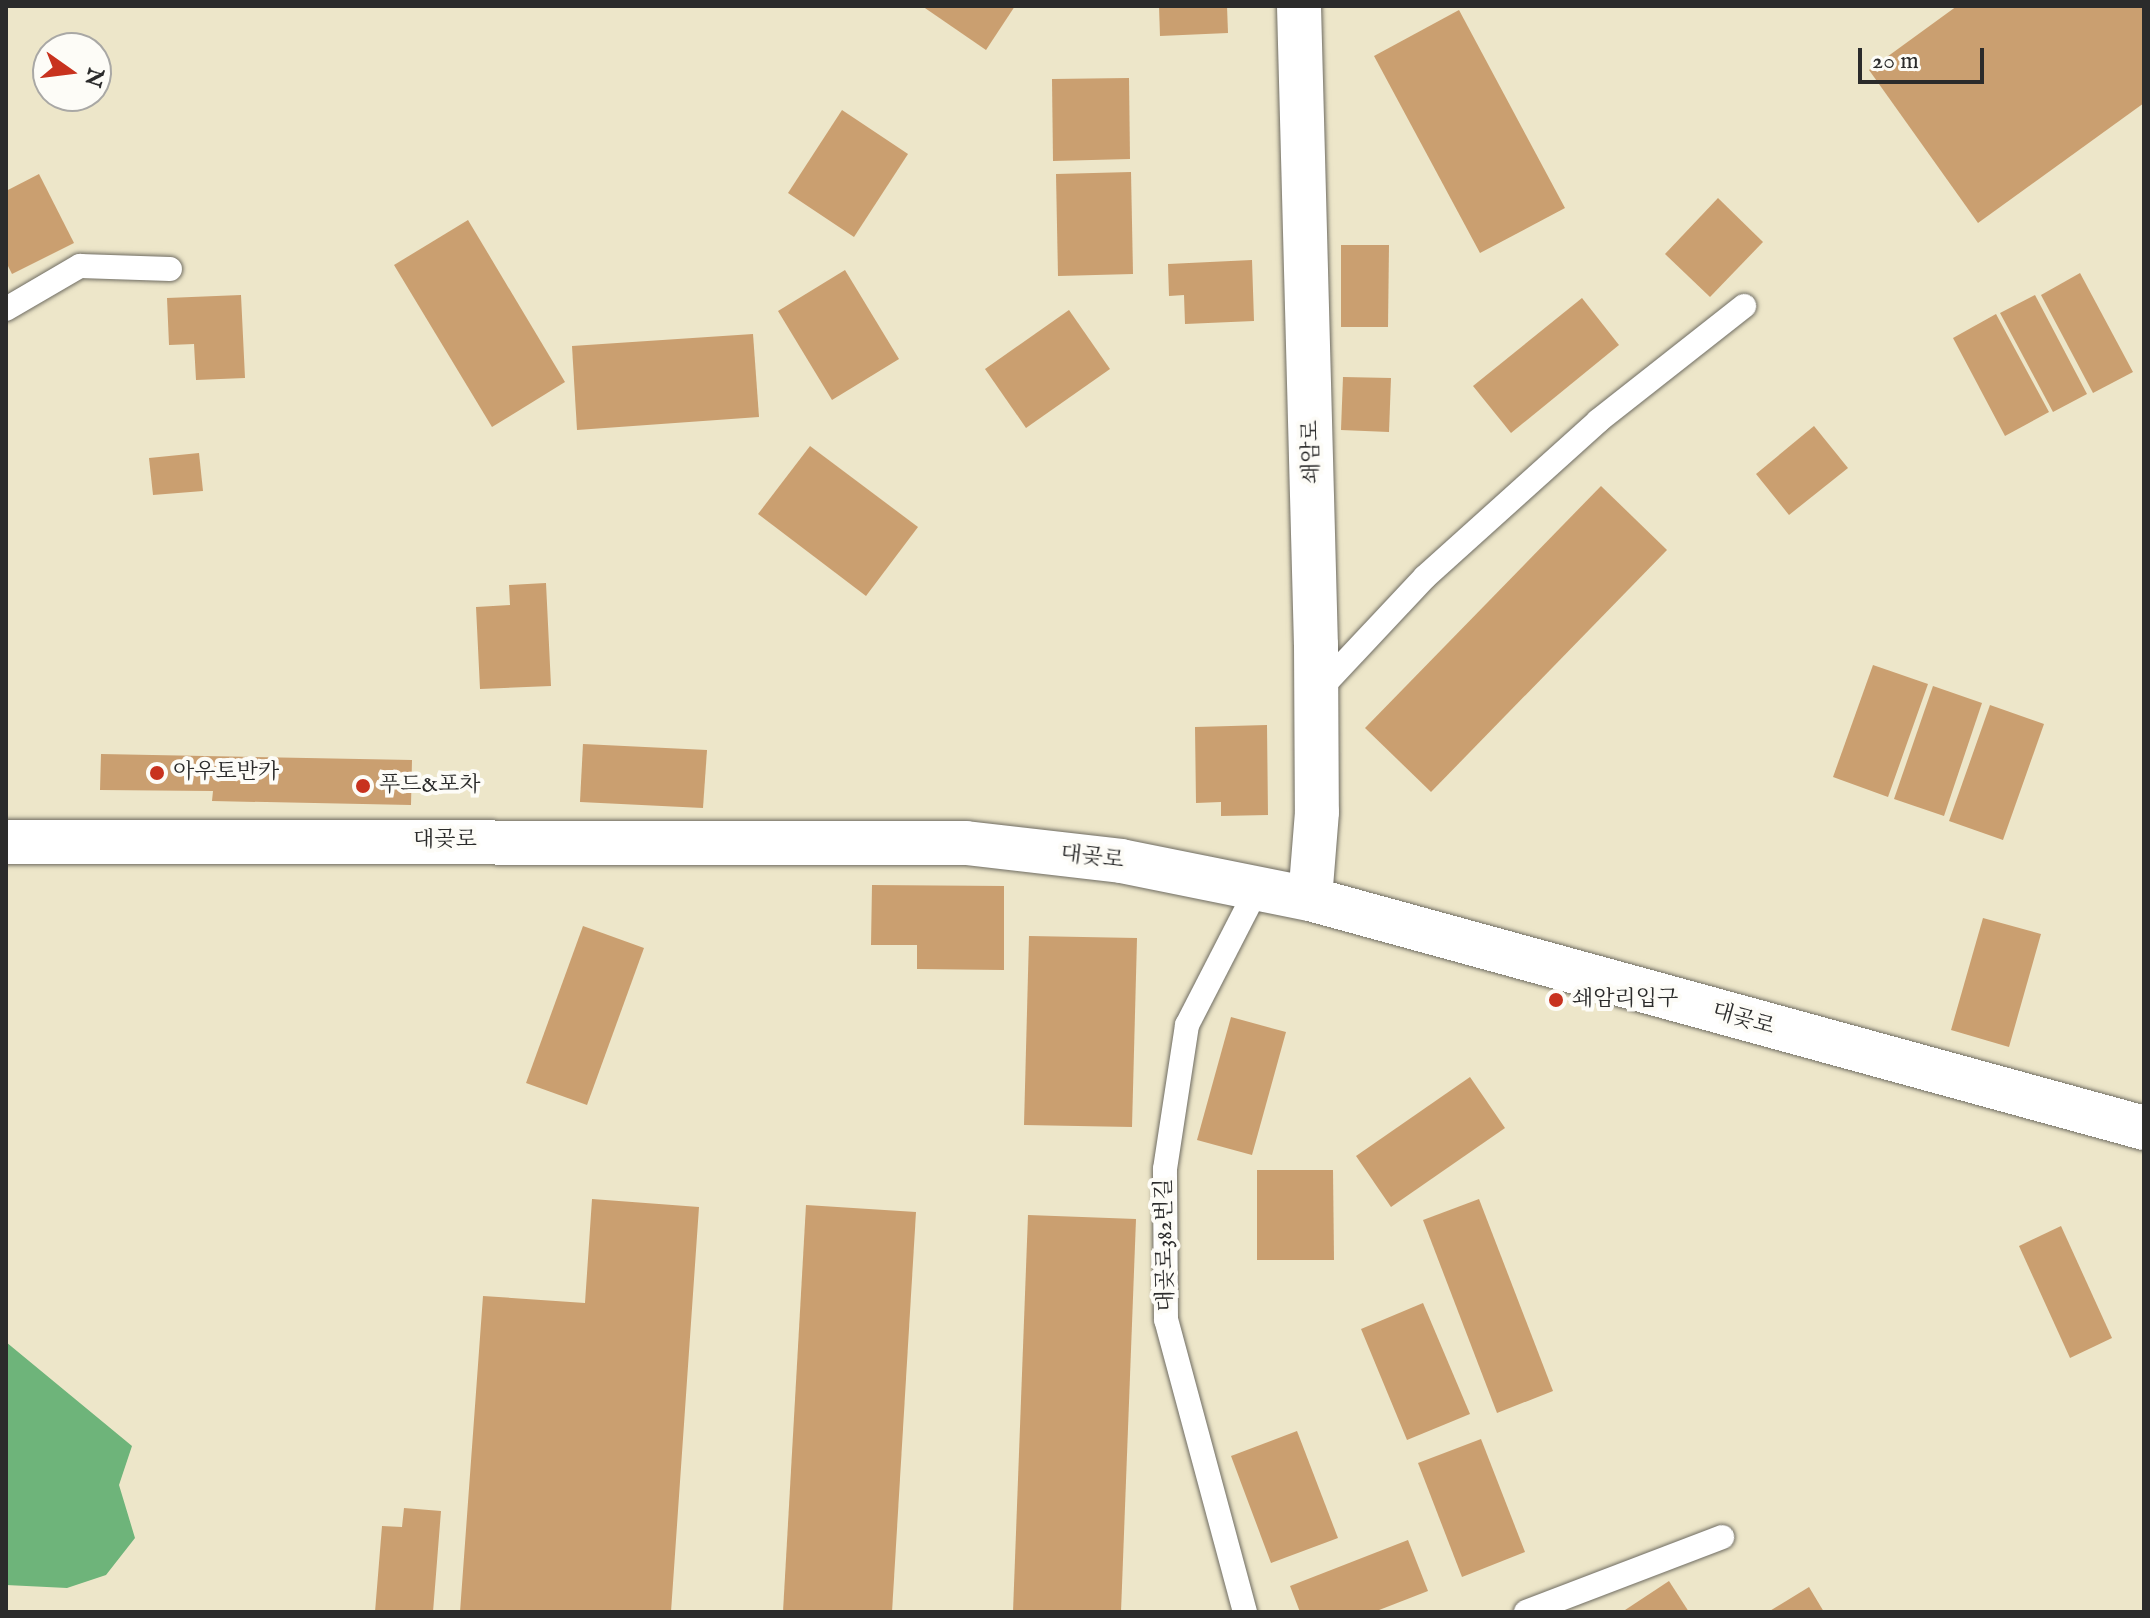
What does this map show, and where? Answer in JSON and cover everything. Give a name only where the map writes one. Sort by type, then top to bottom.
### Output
[{"type":"street","name":"쇄암로","points":[[1299,6],[1316,693],[1317,812],[1310,899]]},
{"type":"street","name":"대곶로","points":[[6,842],[966,843],[1121,861],[1310,899],[2144,1128]]},
{"type":"lane","points":[[6,309],[80,266],[170,269]]},
{"type":"lane","points":[[1316,693],[1425,577],[1482,525],[1598,421],[1744,306]]},
{"type":"lane","name":"대곶로382번길","points":[[1245,1612],[1166,1320],[1165,1169],[1187,1025],[1258,887]]},
{"type":"lane","points":[[1526,1612],[1722,1537]]},
{"type":"green space","points":[[6,1342],[132,1446],[119,1485],[135,1538],[106,1575],[67,1588],[6,1585]]},
{"type":"building","points":[[922,6],[1015,6],[986,50]]},
{"type":"building","points":[[1159,6],[1227,6],[1228,33],[1160,36]]},
{"type":"building","points":[[1957,6],[2144,6],[2144,103],[1978,223],[1869,70]]},
{"type":"building","points":[[1459,10],[1565,208],[1480,253],[1374,56]]},
{"type":"building","points":[[1129,78],[1130,159],[1053,161],[1052,79]]},
{"type":"building","points":[[842,110],[908,154],[854,237],[788,193]]},
{"type":"building","points":[[1131,172],[1133,274],[1058,276],[1056,174]]},
{"type":"building","points":[[39,174],[74,243],[12,274],[6,262],[6,191]]},
{"type":"building","points":[[1718,198],[1763,242],[1710,297],[1665,254]]},
{"type":"building","points":[[468,220],[565,382],[492,427],[394,265]]},
{"type":"building","points":[[1341,245],[1389,245],[1388,327],[1341,327]]},
{"type":"building","points":[[1252,260],[1254,321],[1185,324],[1184,295],[1169,296],[1168,264]]},
{"type":"building","points":[[845,270],[899,359],[832,400],[778,311]]},
{"type":"building","points":[[2080,273],[2133,372],[2093,393],[2041,295]]},
{"type":"building","points":[[241,295],[245,378],[196,380],[194,344],[169,345],[167,298]]},
{"type":"building","points":[[2035,295],[2087,394],[2053,412],[2000,313]]},
{"type":"building","points":[[1582,298],[1619,345],[1511,433],[1473,386]]},
{"type":"building","points":[[1069,310],[1110,369],[1026,428],[985,369]]},
{"type":"building","points":[[1996,314],[2049,412],[2005,436],[1953,338]]},
{"type":"building","points":[[753,334],[759,417],[577,430],[572,346]]},
{"type":"building","points":[[1343,377],[1391,378],[1389,432],[1341,430]]},
{"type":"building","points":[[1814,426],[1848,468],[1789,515],[1756,474]]},
{"type":"building","points":[[810,446],[918,527],[866,596],[758,514]]},
{"type":"building","points":[[199,453],[203,491],[153,495],[149,458]]},
{"type":"building","points":[[1601,486],[1667,550],[1431,792],[1365,728]]},
{"type":"building","points":[[546,583],[551,686],[480,689],[476,607],[510,605],[509,585]]},
{"type":"building","points":[[1873,665],[1928,684],[1888,797],[1833,777]]},
{"type":"building","points":[[1933,686],[1982,703],[1944,816],[1894,799]]},
{"type":"building","points":[[1990,705],[2044,724],[2003,840],[1949,821]]},
{"type":"building","points":[[1267,725],[1268,815],[1221,816],[1221,802],[1196,803],[1195,727]]},
{"type":"building","points":[[583,744],[707,750],[703,808],[580,802]]},
{"type":"building","points":[[101,754],[412,760],[411,805],[212,801],[213,791],[100,790]]},
{"type":"building","points":[[872,885],[1004,886],[1004,970],[917,969],[917,945],[871,945]]},
{"type":"building","points":[[1983,918],[2041,934],[2009,1047],[1951,1030]]},
{"type":"building","points":[[583,926],[644,948],[587,1105],[526,1083]]},
{"type":"building","points":[[1029,936],[1137,938],[1132,1127],[1024,1125]]},
{"type":"building","points":[[1231,1017],[1286,1032],[1252,1155],[1197,1140]]},
{"type":"building","points":[[1470,1077],[1505,1128],[1391,1207],[1356,1156]]},
{"type":"building","points":[[1257,1170],[1333,1170],[1334,1260],[1257,1260]]},
{"type":"building","points":[[592,1199],[699,1207],[671,1612],[460,1612],[483,1296],[585,1303]]},
{"type":"building","points":[[1479,1199],[1553,1391],[1497,1413],[1423,1220]]},
{"type":"building","points":[[806,1205],[916,1212],[892,1612],[783,1612]]},
{"type":"building","points":[[1028,1215],[1136,1219],[1121,1612],[1013,1612]]},
{"type":"building","points":[[2061,1226],[2112,1338],[2070,1358],[2019,1246]]},
{"type":"building","points":[[1423,1303],[1470,1414],[1407,1440],[1361,1329]]},
{"type":"building","points":[[1297,1431],[1338,1538],[1271,1563],[1231,1456]]},
{"type":"building","points":[[1481,1439],[1525,1552],[1462,1577],[1418,1463]]},
{"type":"building","points":[[404,1508],[441,1511],[433,1612],[375,1612],[382,1526],[402,1527]]},
{"type":"building","points":[[1408,1540],[1428,1591],[1374,1612],[1300,1612],[1290,1586]]},
{"type":"building","points":[[1669,1581],[1689,1612],[1622,1612]]},
{"type":"building","points":[[1809,1587],[1824,1612],[1768,1612]]},
{"type":"place","name":"아우토반카","points":[[157,773]]},
{"type":"place","name":"푸드&포차","points":[[363,786]]},
{"type":"place","name":"쇄암리입구","points":[[1556,1000]]}]
